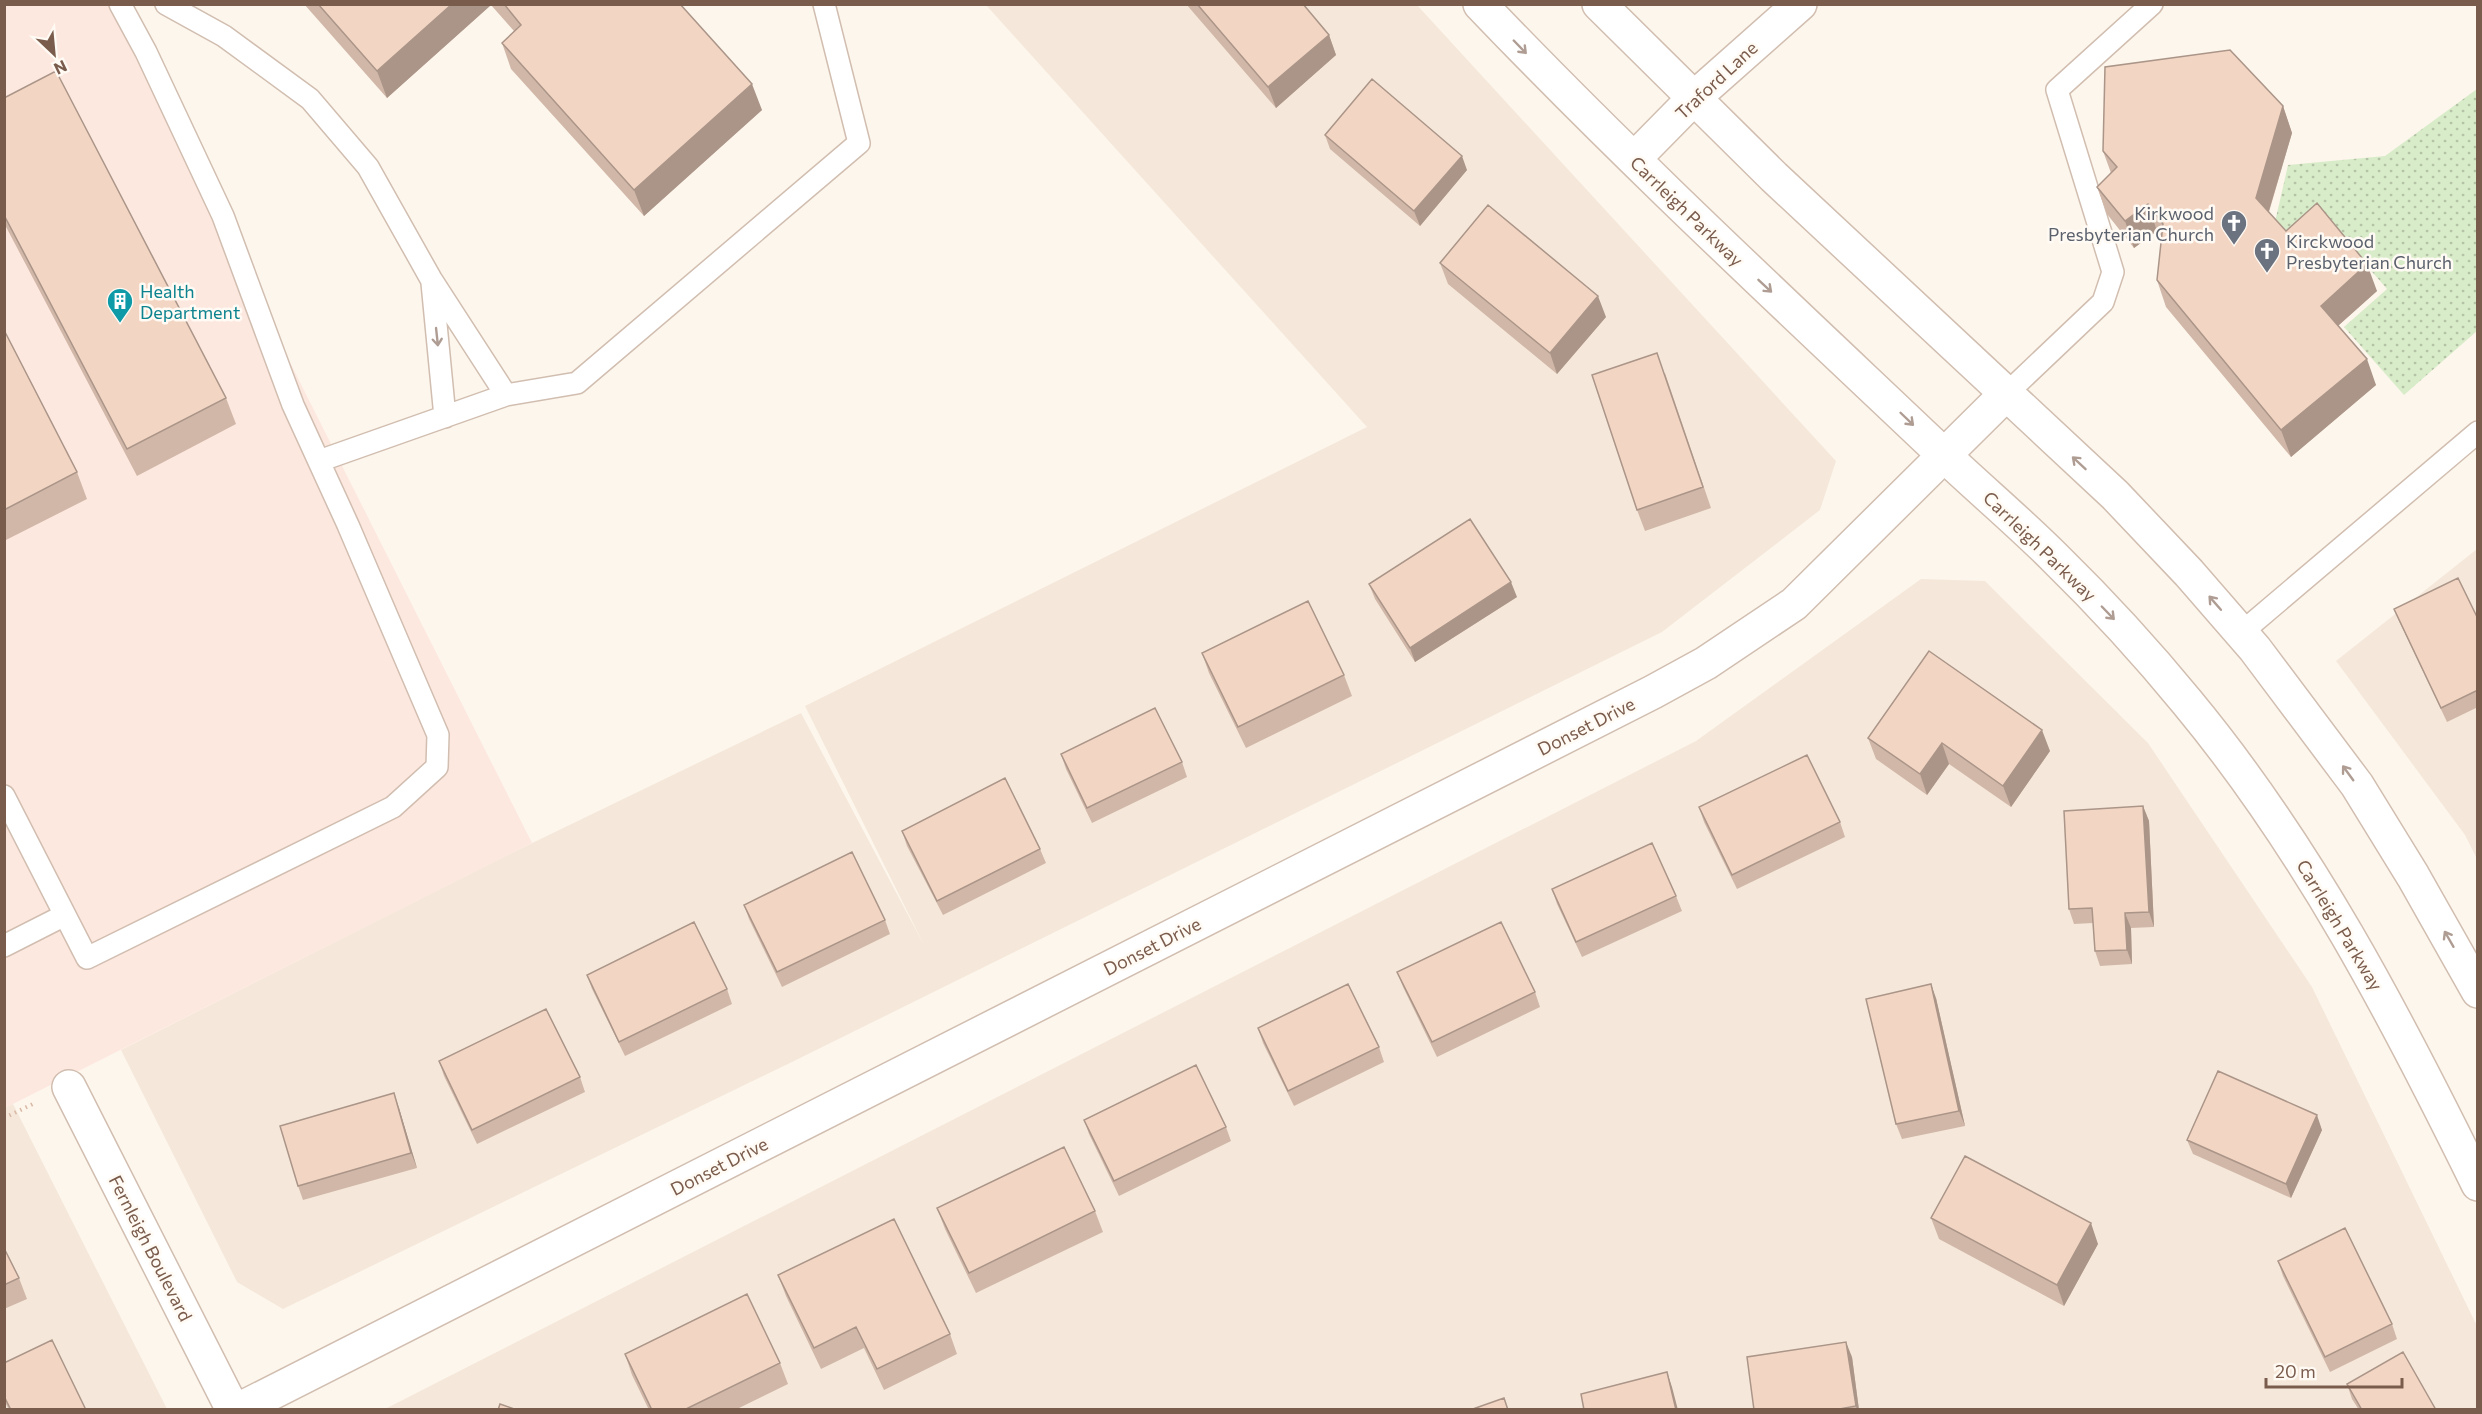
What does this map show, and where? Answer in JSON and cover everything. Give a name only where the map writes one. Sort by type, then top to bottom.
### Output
[{"type":"street","name":"Carrleigh Parkway","points":[[1480,4],[1551,79],[1714,239],[1944,456],[2055,557],[2188,703],[2285,833],[2381,993],[2423,1071],[2478,1184]]},
{"type":"street","points":[[1599,4],[1774,177],[2005,395],[2115,495],[2189,573],[2241,633],[2312,723],[2357,785],[2413,876],[2478,991]]},
{"type":"street","name":"Traford Lane","points":[[1634,159],[1695,97],[1800,4]]},
{"type":"street","name":"Donset Drive","points":[[238,1410],[1697,668],[1794,604],[2005,395]]},
{"type":"street","name":"Fernleigh Boulevard","points":[[69,1087],[233,1410]]},
{"type":"lane","points":[[4,796],[87,958],[393,807],[438,767],[438,735],[348,525],[293,405],[223,216],[147,52],[120,4]]},
{"type":"lane","points":[[166,4],[224,36],[310,99],[368,167],[431,279],[506,394]]},
{"type":"lane","points":[[319,461],[506,394],[577,383],[859,143],[824,4]]},
{"type":"lane","points":[[2005,395],[2103,302],[2113,272],[2057,90],[2152,4]]},
{"type":"lane","points":[[431,279],[445,417]]},
{"type":"lane","points":[[2241,633],[2478,432]]},
{"type":"lane","points":[[4,946],[65,915]]},
{"type":"shaded area","points":[[5,5],[110,5],[532,843],[5,1108]]},
{"type":"shaded area","points":[[986,5],[1417,5],[1836,461],[1820,510],[1662,632],[790,1063],[283,1309],[237,1282],[121,1050],[499,859],[801,713],[924,945],[805,706],[1367,427]]},
{"type":"shaded area","points":[[2477,549],[2477,859],[2465,835],[2336,661]]},
{"type":"shaded area","points":[[1921,579],[1985,581],[2148,743],[2312,987],[2478,1328],[2477,1410],[383,1410],[1696,741]]},
{"type":"shaded area","points":[[13,1104],[167,1409],[5,1410],[4,1108]]},
{"type":"green space","points":[[2477,89],[2477,331],[2404,395],[2344,327],[2387,289],[2326,219],[2295,247],[2275,222],[2288,165],[2385,156]]},
{"type":"building","points":[[318,4],[452,4],[377,71]]},
{"type":"building","points":[[504,4],[680,4],[752,84],[634,190],[502,43],[521,25]]},
{"type":"building","points":[[1197,4],[1303,4],[1329,35],[1268,87]]},
{"type":"building","name":"Kirckwood Presbyterian Church","points":[[2230,50],[2283,106],[2256,198],[2286,231],[2317,203],[2367,264],[2321,306],[2367,359],[2281,430],[2157,280],[2163,224],[2148,204],[2125,221],[2097,187],[2117,167],[2103,151],[2105,67]]},
{"type":"building","name":"Health Department","points":[[56,71],[226,398],[127,449],[4,215],[4,98]]},
{"type":"building","points":[[1372,79],[1462,156],[1414,211],[1325,135]]},
{"type":"building","points":[[1488,205],[1598,296],[1550,353],[1440,263]]},
{"type":"building","points":[[4,330],[77,472],[4,510]]},
{"type":"building","points":[[1657,353],[1703,487],[1637,510],[1592,375]]},
{"type":"building","points":[[1470,519],[1511,582],[1410,648],[1369,584]]},
{"type":"building","points":[[2458,578],[2478,619],[2478,690],[2441,708],[2394,609]]},
{"type":"building","points":[[1308,601],[1344,675],[1238,727],[1202,653]]},
{"type":"building","points":[[1929,651],[2042,730],[2003,786],[1942,743],[1920,774],[1868,738]]},
{"type":"building","points":[[1155,708],[1182,762],[1087,808],[1061,754]]},
{"type":"building","points":[[1807,755],[1840,822],[1732,875],[1699,807]]},
{"type":"building","points":[[1005,778],[1040,849],[937,901],[902,831]]},
{"type":"building","points":[[2143,806],[2149,912],[2125,913],[2127,950],[2095,951],[2092,908],[2069,909],[2064,811]]},
{"type":"building","points":[[1652,843],[1676,896],[1576,942],[1552,889]]},
{"type":"building","points":[[852,852],[885,920],[777,972],[744,905]]},
{"type":"building","points":[[694,922],[727,989],[619,1042],[587,975]]},
{"type":"building","points":[[1501,922],[1535,992],[1432,1042],[1397,972]]},
{"type":"building","points":[[1348,984],[1379,1047],[1288,1091],[1258,1028]]},
{"type":"building","points":[[1931,984],[1959,1111],[1896,1124],[1866,999]]},
{"type":"building","points":[[546,1009],[580,1077],[472,1130],[439,1061]]},
{"type":"building","points":[[1196,1065],[1226,1127],[1114,1181],[1084,1120]]},
{"type":"building","points":[[2218,1071],[2317,1115],[2286,1184],[2187,1140]]},
{"type":"building","points":[[394,1093],[411,1153],[298,1186],[280,1126]]},
{"type":"building","points":[[1064,1147],[1095,1211],[969,1273],[937,1208]]},
{"type":"building","points":[[1965,1156],[2091,1223],[2057,1285],[1931,1218]]},
{"type":"building","points":[[894,1219],[950,1334],[877,1369],[856,1327],[814,1348],[778,1275]]},
{"type":"building","points":[[2345,1228],[2392,1324],[2325,1357],[2278,1261]]},
{"type":"building","points":[[4,1248],[19,1278],[4,1285]]},
{"type":"building","points":[[747,1294],[780,1363],[684,1410],[652,1410],[625,1354]]},
{"type":"building","points":[[52,1340],[86,1410],[11,1410],[4,1396],[4,1363]]},
{"type":"building","points":[[1846,1342],[1856,1406],[1834,1410],[1754,1410],[1747,1357]]},
{"type":"building","points":[[2403,1352],[2436,1410],[2362,1410],[2347,1384]]},
{"type":"building","points":[[1667,1372],[1676,1410],[1584,1410],[1581,1394]]},
{"type":"building","points":[[1504,1398],[1508,1410],[1470,1410]]},
{"type":"building","points":[[500,1404],[517,1410],[498,1410]]},
{"type":"place","name":"Kirkwood Presbyterian Church","points":[[2234,246]]},
{"type":"place","name":"Kirckwood Presbyterian Church","points":[[2267,274]]},
{"type":"place","name":"Health Department","points":[[120,324]]}]
